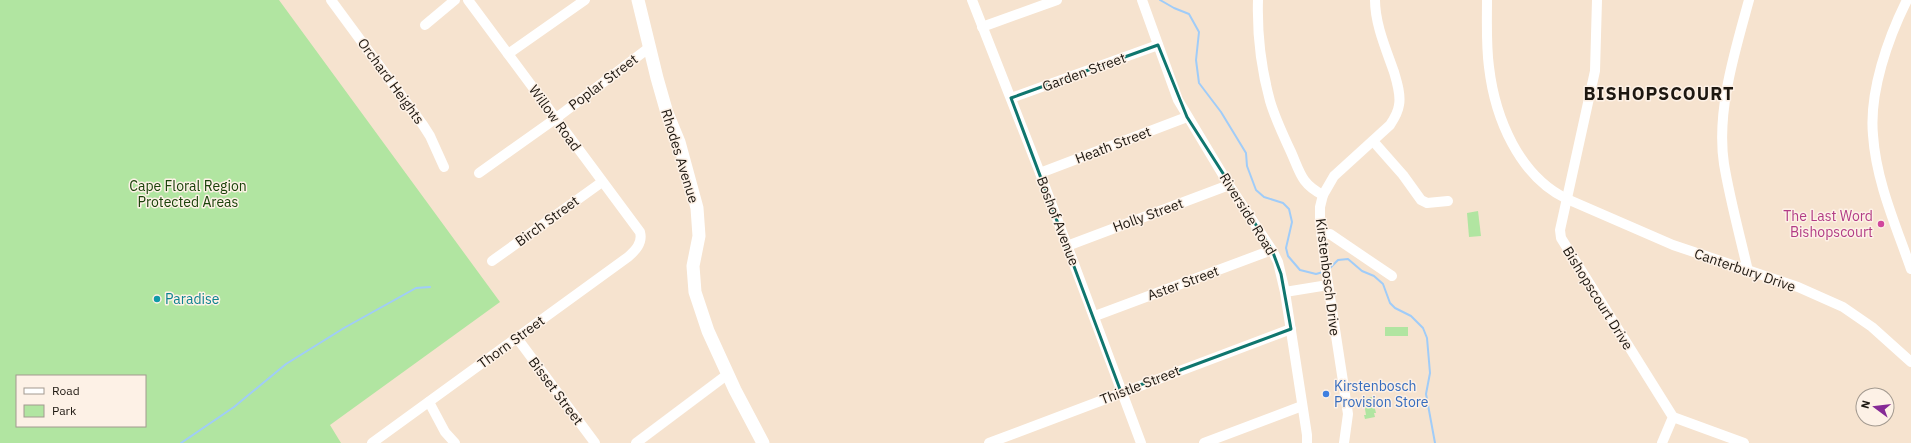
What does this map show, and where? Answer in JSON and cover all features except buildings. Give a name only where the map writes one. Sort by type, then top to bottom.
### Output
[{"type":"main road","name":"Rhodes Avenue","points":[[638,0],[657,78],[667,113],[679,142],[697,208],[699,236],[693,278],[695,292],[708,331],[728,374],[764,443]]},
{"type":"street","name":"Orchard Heights","points":[[331,0],[423,125],[430,136],[444,167]]},
{"type":"street","points":[[425,25],[455,0]]},
{"type":"street","name":"Willow Road","points":[[468,0],[641,236]]},
{"type":"street","points":[[508,54],[585,0]]},
{"type":"street","name":"Boshof Avenue","points":[[972,0],[1040,172],[1141,443]]},
{"type":"street","points":[[982,27],[1057,0]]},
{"type":"street","name":"Riverside Road","points":[[1142,0],[1178,100],[1229,185],[1272,250],[1280,268],[1291,329],[1307,443]]},
{"type":"street","points":[[1258,0],[1258,23],[1262,64],[1270,101],[1302,177],[1310,189],[1323,195]]},
{"type":"street","name":"Kirstenbosch Drive","points":[[1344,443],[1348,414],[1325,264],[1320,220],[1323,195],[1334,176],[1373,141],[1396,116],[1400,97],[1375,12],[1375,0]]},
{"type":"street","points":[[1487,0],[1489,66],[1493,93],[1502,119],[1519,154],[1533,174],[1556,193],[1567,198]]},
{"type":"street","name":"Bishopscourt Drive","points":[[1597,0],[1596,71],[1560,230],[1561,238],[1673,417]]},
{"type":"street","points":[[1748,271],[1724,164],[1723,141],[1730,77],[1749,0]]},
{"type":"street","points":[[1907,0],[1889,44],[1879,78],[1872,114],[1872,128],[1876,157],[1884,190],[1911,269]]},
{"type":"street","name":"Garden Street","points":[[1011,98],[1158,45]]},
{"type":"street","name":"Poplar Street","points":[[479,173],[555,119],[650,47]]},
{"type":"street","name":"Heath Street","points":[[1040,172],[1187,117]]},
{"type":"street","points":[[1373,141],[1406,179],[1421,200],[1427,203],[1448,201]]},
{"type":"street","name":"Birch Street","points":[[492,261],[602,182]]},
{"type":"street","name":"Holly Street","points":[[1067,246],[1229,185]]},
{"type":"street","name":"Canterbury Drive","points":[[1567,198],[1673,245],[1798,287],[1842,307],[1872,327],[1911,362]]},
{"type":"street","points":[[1321,234],[1330,234],[1392,276]]},
{"type":"street","name":"Thorn Street","points":[[372,443],[632,254],[639,245],[641,236]]},
{"type":"street","name":"Aster Street","points":[[1094,316],[1272,250]]},
{"type":"street","points":[[1285,292],[1328,282]]},
{"type":"street","name":"Thistle Street","points":[[989,443],[1291,329]]},
{"type":"street","name":"Bisset Street","points":[[517,338],[595,443]]},
{"type":"street","points":[[636,443],[728,374]]},
{"type":"street","points":[[429,402],[445,432],[455,443]]},
{"type":"street","points":[[1204,443],[1302,406]]},
{"type":"street","points":[[1662,443],[1673,417],[1744,443]]},
{"type":"highlighted area","points":[[1158,45],[1187,117],[1272,250],[1281,274],[1291,329],[1121,392],[1011,98]]},
{"type":"green space","name":"Cape Floral Region Protected Areas","points":[[0,0],[279,0],[500,302],[330,425],[341,443],[0,443]]},
{"type":"green space","points":[[1478,211],[1481,236],[1469,237],[1467,213]]},
{"type":"green space","points":[[1385,327],[1408,327],[1408,336],[1385,336]]},
{"type":"green space","points":[[1372,397],[1376,413],[1374,413],[1375,417],[1365,419],[1364,415],[1366,415],[1364,403],[1362,403],[1361,399]]},
{"type":"waterway","points":[[1160,0],[1189,14],[1199,32],[1196,60],[1199,83],[1221,112],[1246,153],[1247,166],[1256,190],[1264,197],[1283,203],[1289,209],[1292,222],[1286,248],[1288,256],[1300,270],[1316,274],[1323,272]]},
{"type":"waterway","points":[[1329,269],[1338,260],[1348,259],[1362,271],[1374,276],[1383,284],[1390,303],[1395,308],[1411,316],[1423,328],[1427,338],[1430,373],[1426,394],[1435,443]]},
{"type":"waterway","points":[[181,443],[234,407],[286,364],[344,328],[416,288],[430,287]]},
{"type":"place","name":"The Last Word Bishopscourt","points":[[1881,224]]},
{"type":"place","name":"Paradise","points":[[157,299]]},
{"type":"place","name":"Kirstenbosch Provision Store","points":[[1326,394]]},
{"type":"district","name":"BISHOPSCOURT","points":[[1659,94]]}]
